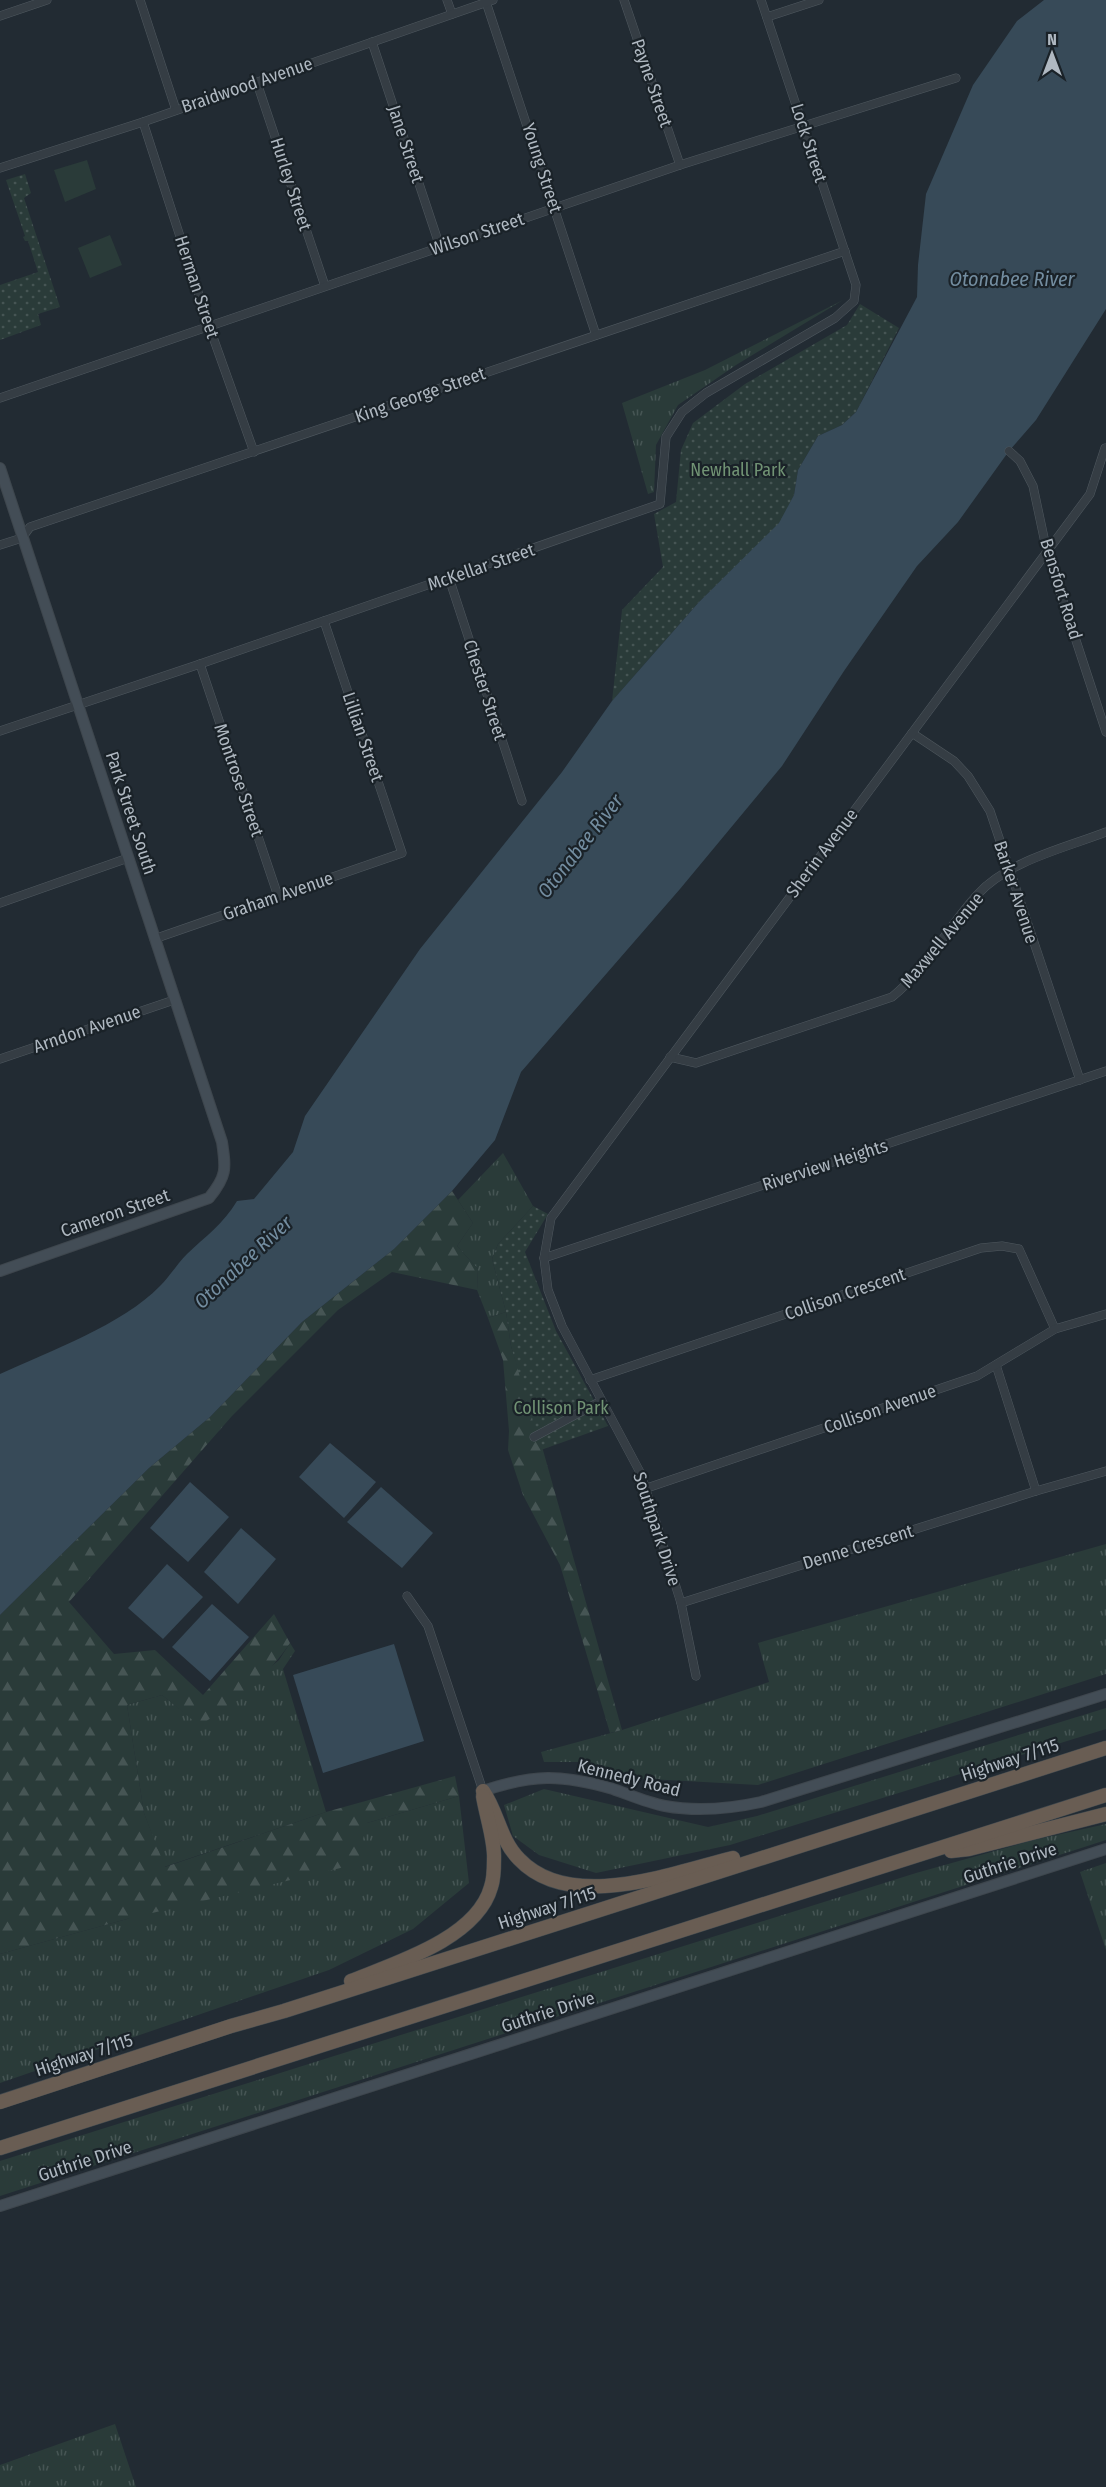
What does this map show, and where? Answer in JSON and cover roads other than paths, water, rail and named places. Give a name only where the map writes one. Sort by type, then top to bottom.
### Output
[{"type":"highway","name":"Highway 7/115","points":[[0,2102],[231,2026],[285,2011],[1106,1748]]},
{"type":"highway","points":[[483,1791],[492,1804],[510,1848],[519,1860],[530,1869],[551,1880],[588,1887],[628,1883],[872,1822]]},
{"type":"highway","points":[[231,2026],[416,1955],[466,1924],[478,1911],[491,1887],[495,1857],[483,1791]]},
{"type":"highway","points":[[0,2148],[1106,1795]]},
{"type":"highway","points":[[922,1854],[969,1849],[1106,1814]]},
{"type":"street","points":[[0,16],[47,0]]},
{"type":"street","points":[[140,0],[176,110]]},
{"type":"street","points":[[447,0],[452,14]]},
{"type":"street","name":"Payne Street","points":[[624,0],[680,165]]},
{"type":"street","name":"Lock Street","points":[[761,0],[856,285]]},
{"type":"street","points":[[767,17],[819,0]]},
{"type":"street","name":"Braidwood Avenue","points":[[0,168],[143,122],[490,1]]},
{"type":"street","name":"Young Street","points":[[490,1],[596,335]]},
{"type":"street","name":"Jane Street","points":[[372,42],[440,247]]},
{"type":"street","name":"Wilson Street","points":[[0,398],[680,165],[956,78]]},
{"type":"street","name":"Hurley Street","points":[[257,83],[325,286]]},
{"type":"street","name":"Herman Street","points":[[143,122],[209,326],[254,452]]},
{"type":"street","name":"King George Street","points":[[0,545],[21,538],[30,527],[845,251]]},
{"type":"street","name":"McKellar Street","points":[[0,731],[660,504],[666,437],[682,412],[706,393],[835,318],[854,302],[856,285]]},
{"type":"street","name":"Sherin Avenue","points":[[544,1258],[550,1218],[1090,494],[1105,448]]},
{"type":"street","name":"Bensfort Road","points":[[1009,451],[1020,461],[1033,486],[1047,552],[1106,732]]},
{"type":"street","name":"Park Street South","points":[[0,468],[21,538],[222,1142],[226,1169]]},
{"type":"street","name":"Chester Street","points":[[449,578],[522,801]]},
{"type":"street","name":"Lillian Street","points":[[324,621],[402,853]]},
{"type":"street","name":"Montrose Street","points":[[200,664],[278,896]]},
{"type":"street","name":"Barker Avenue","points":[[912,733],[954,761],[968,776],[990,811],[1080,1080]]},
{"type":"street","name":"Maxwell Avenue","points":[[670,1057],[696,1063],[892,997],[912,981],[978,893],[1008,870],[1106,832]]},
{"type":"street","name":"Graham Avenue","points":[[154,939],[402,853]]},
{"type":"street","points":[[0,903],[128,858]]},
{"type":"street","name":"Arndon Avenue","points":[[0,1059],[174,1000]]},
{"type":"street","name":"Riverview Heights","points":[[544,1258],[1106,1071]]},
{"type":"street","name":"Cameron Street","points":[[0,1271],[209,1198],[221,1183],[226,1169]]},
{"type":"street","name":"Collison Crescent","points":[[590,1380],[981,1248],[1002,1246],[1019,1249],[1055,1329]]},
{"type":"street","name":"Southpark Drive","points":[[544,1258],[549,1290],[559,1317],[601,1401],[642,1474],[681,1603],[696,1676]]},
{"type":"street","name":"Collison Avenue","points":[[647,1488],[977,1376],[1055,1329],[1106,1314]]},
{"type":"street","points":[[996,1365],[1036,1491]]},
{"type":"street","points":[[534,1437],[601,1401]]},
{"type":"street","name":"Denne Crescent","points":[[681,1603],[1036,1491],[1106,1472]]},
{"type":"street","points":[[407,1596],[428,1626],[483,1791]]},
{"type":"street","name":"Kennedy Road","points":[[483,1791],[514,1780],[546,1777],[582,1781],[663,1806],[707,1810],[730,1809],[761,1802],[1106,1694]]},
{"type":"street","name":"Guthrie Drive","points":[[0,2206],[1106,1850]]},
{"type":"water","name":"Otonabee River","points":[[1044,0],[1106,0],[1106,309],[1036,420],[1009,451],[958,522],[917,566],[782,766],[680,889],[521,1072],[495,1140],[452,1191],[394,1249],[302,1322],[210,1417],[149,1468],[0,1615],[0,1374],[84,1336],[126,1313],[160,1286],[187,1254],[220,1223],[237,1201],[254,1199],[293,1152],[305,1116],[420,949],[562,772],[612,701],[699,602],[779,523],[794,495],[798,470],[818,436],[842,425],[856,412],[917,297],[926,194],[973,85],[1017,21]]},
{"type":"water","points":[[330,1443],[376,1482],[344,1518],[299,1477]]},
{"type":"water","points":[[190,1482],[229,1517],[188,1562],[150,1528]]},
{"type":"water","points":[[381,1487],[433,1533],[402,1568],[347,1522]]},
{"type":"water","points":[[241,1528],[276,1559],[238,1604],[204,1572]]},
{"type":"water","points":[[167,1564],[203,1597],[163,1639],[128,1608]]},
{"type":"water","points":[[212,1604],[249,1637],[210,1681],[172,1647]]},
{"type":"water","points":[[394,1644],[424,1741],[323,1773],[293,1675]]},
{"type":"park label","name":"Newhall Park","points":[[738,470]]},
{"type":"park label","name":"Collison Park","points":[[561,1408]]}]
